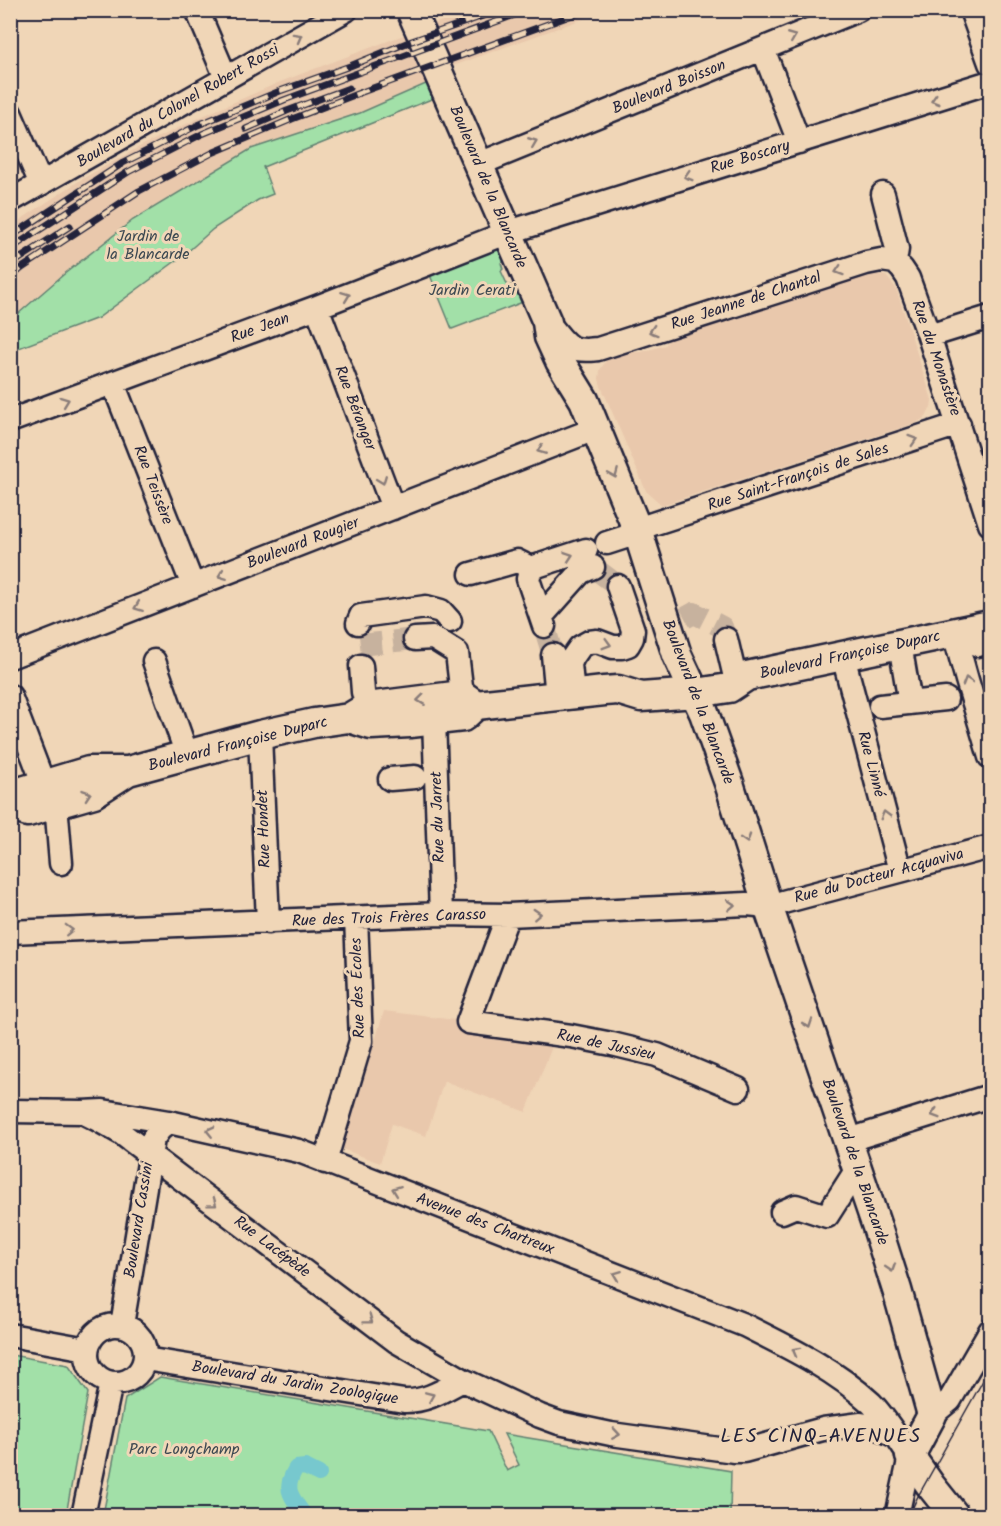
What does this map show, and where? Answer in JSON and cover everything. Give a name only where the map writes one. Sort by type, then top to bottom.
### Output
[{"type":"main road","name":"Boulevard de la Blancarde","points":[[412,11],[547,322],[549,337],[560,361],[584,400],[676,620],[677,655],[703,709],[849,1140],[897,1290],[932,1415]]},
{"type":"main road","name":"Boulevard Françoise Duparc","points":[[10,800],[19,792],[47,799],[94,792],[128,771],[260,735],[358,712],[469,700],[565,696],[618,690],[640,697],[692,684],[729,688],[740,674],[843,656],[990,625]]},
{"type":"main road","name":"Boulevard Françoise Duparc","points":[[358,712],[371,725],[463,717],[469,700]]},
{"type":"main road","name":"Boulevard Françoise Duparc","points":[[10,807],[28,812],[47,799]]},
{"type":"main road","points":[[932,1415],[902,1446],[955,1515]]},
{"type":"street","points":[[197,10],[226,78]]},
{"type":"street","name":"Boulevard du Colonel Robert Rossi","points":[[10,201],[346,10]]},
{"type":"street","name":"Boulevard Boisson","points":[[479,164],[858,10]]},
{"type":"street","points":[[971,10],[990,63]]},
{"type":"street","points":[[763,49],[799,142]]},
{"type":"street","name":"Rue Boscary","points":[[509,232],[990,82]]},
{"type":"street","points":[[10,113],[41,184]]},
{"type":"street","name":"Rue du Monastère","points":[[883,194],[897,249],[896,262],[908,278],[929,336],[990,524]]},
{"type":"street","name":"Rue Jean","points":[[10,422],[509,232]]},
{"type":"street","name":"Rue Jeanne de Chantal","points":[[547,322],[573,349],[581,351],[598,349],[866,263],[881,260],[896,262]]},
{"type":"street","name":"Rue Béranger","points":[[317,307],[393,508]]},
{"type":"street","points":[[929,336],[990,317]]},
{"type":"street","points":[[584,400],[580,375],[582,365],[598,349]]},
{"type":"street","name":"Rue Teissère","points":[[113,383],[193,586]]},
{"type":"street","name":"Rue Saint-François de Sales","points":[[531,568],[595,554],[638,531],[959,424]]},
{"type":"street","name":"Boulevard Rougier","points":[[10,657],[595,429]]},
{"type":"street","points":[[471,574],[518,561],[531,568],[528,579],[542,621],[595,554]]},
{"type":"street","points":[[565,696],[570,664],[580,647],[597,641],[613,647],[622,647],[628,645],[632,638],[633,630],[618,586]]},
{"type":"street","points":[[358,623],[361,616],[426,607],[441,611],[454,636],[469,700]]},
{"type":"street","points":[[954,633],[978,645],[990,643]]},
{"type":"street","points":[[954,633],[990,757]]},
{"type":"street","points":[[415,639],[454,636]]},
{"type":"street","points":[[726,639],[740,674]]},
{"type":"street","points":[[900,644],[910,703]]},
{"type":"street","points":[[554,655],[565,696]]},
{"type":"street","name":"Rue Linné","points":[[843,656],[900,871]]},
{"type":"street","points":[[154,661],[187,755]]},
{"type":"street","points":[[358,712],[363,692],[361,666]]},
{"type":"street","points":[[10,696],[47,799],[54,865]]},
{"type":"street","points":[[880,706],[946,699]]},
{"type":"street","name":"Rue du Jarret","points":[[434,720],[425,776],[441,914]]},
{"type":"street","name":"Rue Hondet","points":[[260,735],[268,922]]},
{"type":"street","points":[[390,778],[425,776]]},
{"type":"street","name":"Rue du Docteur Acquaviva","points":[[768,906],[990,847]]},
{"type":"street","name":"Rue des Trois Frères Carasso","points":[[10,932],[441,914],[508,915],[747,904],[768,906]]},
{"type":"street","name":"Rue de Jussieu","points":[[508,915],[468,1022],[571,1036],[635,1049],[657,1055],[738,1089]]},
{"type":"street","name":"Rue des Écoles","points":[[325,1162],[361,1041],[356,918]]},
{"type":"street","points":[[849,1140],[990,1096]]},
{"type":"street","name":"Rue Lacépède","points":[[10,1111],[82,1112],[98,1120],[124,1124],[150,1155],[396,1341],[463,1380]]},
{"type":"street","name":"Avenue des Chartreux","points":[[124,1124],[169,1122],[299,1151],[744,1325],[800,1353],[845,1383],[872,1404],[902,1446]]},
{"type":"street","name":"Boulevard Cassini","points":[[122,1325],[153,1139],[169,1122]]},
{"type":"street","points":[[782,1212],[796,1206],[827,1216],[858,1169]]},
{"type":"street","points":[[112,1325],[122,1325],[130,1328],[142,1341],[145,1359],[142,1368],[129,1381],[111,1383],[102,1380],[90,1367],[87,1349],[96,1333],[112,1325]]},
{"type":"street","points":[[932,1415],[950,1400],[990,1331]]},
{"type":"street","points":[[10,1335],[87,1349]]},
{"type":"street","name":"Boulevard du Jardin Zoologique","points":[[145,1359],[416,1402],[427,1399],[463,1380]]},
{"type":"street","points":[[463,1380],[559,1423],[611,1434],[734,1451],[823,1429],[861,1424],[877,1427],[902,1446],[897,1515]]},
{"type":"street","points":[[83,1515],[111,1383]]},
{"type":"street","points":[[823,1429],[848,1414],[850,1400],[845,1383]]},
{"type":"shaded area","points":[[474,11],[605,11],[450,67],[433,24]]},
{"type":"shaded area","points":[[409,33],[428,83],[360,113],[63,275],[11,320],[10,227],[82,179],[143,145],[280,82]]},
{"type":"shaded area","points":[[870,274],[886,276],[896,288],[932,400],[926,417],[916,423],[662,505],[646,491],[601,386],[600,370],[606,361],[626,352],[641,352],[666,345],[668,339]]},
{"type":"shaded area","points":[[384,1011],[455,1020],[454,1024],[556,1037],[526,1112],[444,1081],[426,1136],[392,1124],[380,1163],[342,1149]]},
{"type":"green space","name":"Jardin de la Blancarde","points":[[428,83],[434,98],[263,167],[273,194],[258,200],[213,229],[184,255],[98,318],[11,351],[11,320],[63,275],[133,220],[251,149],[360,113]]},
{"type":"green space","name":"Jardin Cerati","points":[[500,248],[505,261],[501,263],[503,269],[501,271],[508,286],[510,285],[513,293],[518,291],[523,302],[452,329],[430,275]]},
{"type":"green space","name":"Parc Longchamp","points":[[11,1355],[68,1365],[88,1393],[66,1515],[11,1515]]},
{"type":"green space","name":"Parc Longchamp","points":[[160,1377],[488,1431],[507,1471],[519,1465],[504,1434],[731,1471],[730,1515],[103,1515],[125,1399]]},
{"type":"waterway","points":[[305,1516],[290,1493],[290,1482],[296,1468],[305,1467],[319,1474]]},
{"type":"tunnel","points":[[593,567],[618,586]]},
{"type":"tunnel","points":[[685,618],[694,613],[722,627],[726,639]]},
{"type":"tunnel","points":[[544,626],[553,655]]},
{"type":"tunnel","points":[[360,645],[415,639]]},
{"type":"tram line","points":[[909,1516],[990,1368]]},
{"type":"railway","points":[[10,237],[123,163],[198,125],[280,91],[500,10]]},
{"type":"railway","points":[[10,249],[128,172],[202,134],[284,100],[528,10]]},
{"type":"railway","points":[[10,278],[139,191],[212,153],[362,92],[586,10]]},
{"type":"railway","points":[[246,129],[349,88]]},
{"type":"railway","points":[[10,265],[70,226]]},
{"type":"district","name":"LES CINQ-AVENUES","points":[[821,1437]]}]
